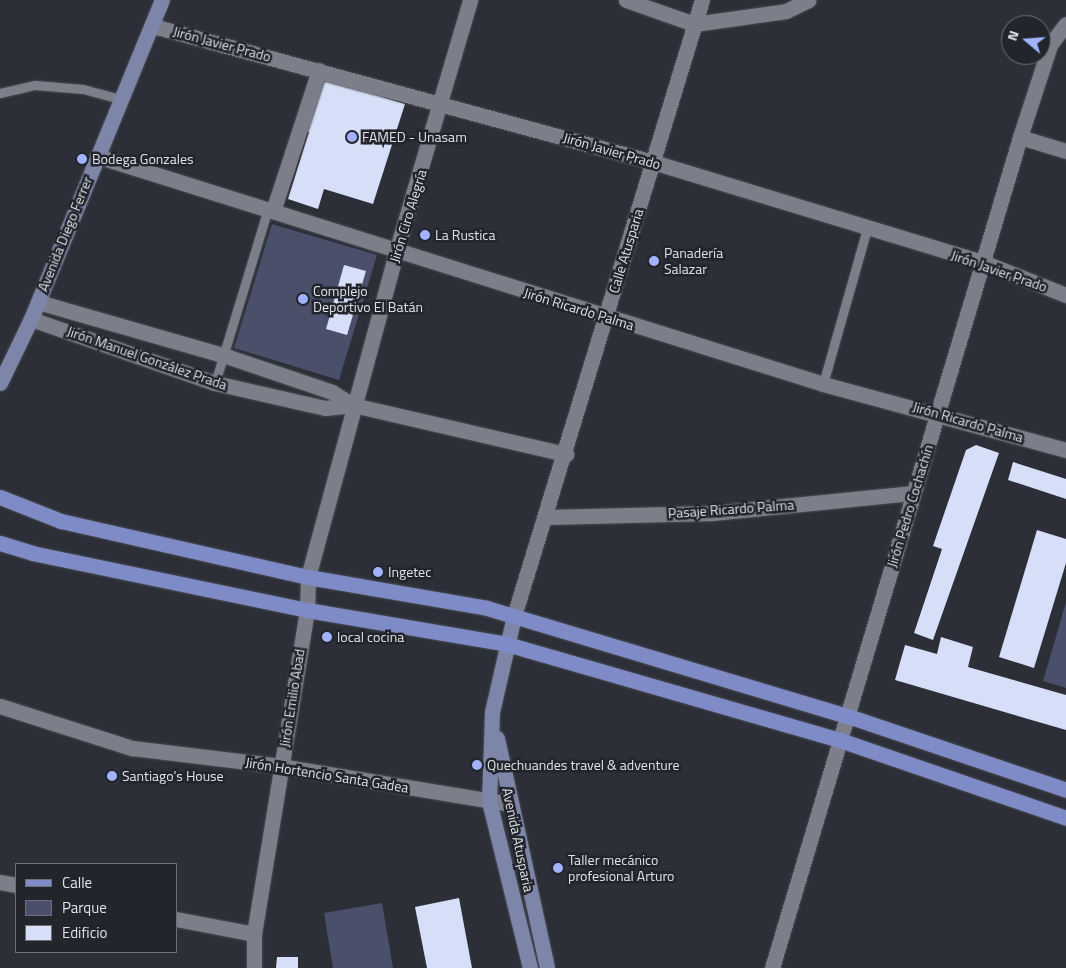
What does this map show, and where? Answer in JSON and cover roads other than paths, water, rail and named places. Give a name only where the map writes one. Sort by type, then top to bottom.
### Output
[{"type":"main road","name":"Avenida Diego Ferrer","points":[[0,383],[31,319],[96,156],[153,26],[162,0]]},
{"type":"main road","points":[[0,497],[61,521],[308,577],[488,608],[848,716],[1066,790]]},
{"type":"main road","points":[[0,543],[32,553],[307,610],[507,644],[840,740],[1066,818]]},
{"type":"main road","name":"Avenida Atusparia","points":[[514,616],[492,712],[489,801],[530,968]]},
{"type":"main road","name":"Avenida Atusparia","points":[[492,712],[510,804],[547,968]]},
{"type":"street","name":"Jirón Ciro Alegría","points":[[308,577],[353,405],[396,252],[442,103],[470,0]]},
{"type":"street","points":[[626,0],[694,24],[786,11],[809,0]]},
{"type":"street","name":"Calle Atusparia","points":[[514,616],[547,517],[702,0]]},
{"type":"street","name":"Jirón Pedro Cochachín","points":[[772,968],[985,263],[1020,136],[1050,45],[1066,24]]},
{"type":"street","name":"Jirón Javier Prado","points":[[153,26],[442,103],[653,162],[868,229],[985,263],[1066,295]]},
{"type":"street","points":[[270,210],[319,70]]},
{"type":"street","points":[[1020,136],[1066,151]]},
{"type":"street","name":"Jirón Ricardo Palma","points":[[96,156],[270,210],[396,252],[823,384],[939,413],[1066,450]]},
{"type":"street","name":"Jirón Manuel González Prada","points":[[38,302],[223,355],[332,392],[353,405],[566,454]]},
{"type":"street","name":"Jirón Manuel González Prada","points":[[31,319],[215,383],[325,408],[353,405]]},
{"type":"street","name":"Pasaje Ricardo Palma","points":[[547,517],[712,513],[914,493]]},
{"type":"street","name":"Jirón Emilio Abad","points":[[254,968],[254,934],[307,610],[308,577]]},
{"type":"street","name":"Jirón Hortencio Santa Gadea","points":[[0,706],[132,748],[281,766],[510,804]]},
{"type":"street","points":[[0,882],[15,886]]},
{"type":"street","points":[[178,919],[254,934]]},
{"type":"lane","points":[[0,93],[35,85],[82,89],[120,99]]},
{"type":"lane","points":[[215,383],[270,210]]},
{"type":"lane","points":[[823,384],[868,229]]},
{"type":"place","name":"FAMED - Unasam","points":[[352,137]]},
{"type":"place","name":"Bodega Gonzales","points":[[82,159]]},
{"type":"place","name":"La Rustica","points":[[425,235]]},
{"type":"place","name":"Panadería Salazar","points":[[654,261]]},
{"type":"place","name":"Complejo Deportivo El Batán","points":[[303,299]]},
{"type":"place","name":"Ingetec","points":[[378,572]]},
{"type":"place","name":"local cocina","points":[[327,637]]},
{"type":"place","name":"Quechuandes travel & adventure","points":[[477,765]]},
{"type":"place","name":"Santiago's House","points":[[112,776]]},
{"type":"place","name":"Taller mecánico profesional Arturo","points":[[558,868]]}]
